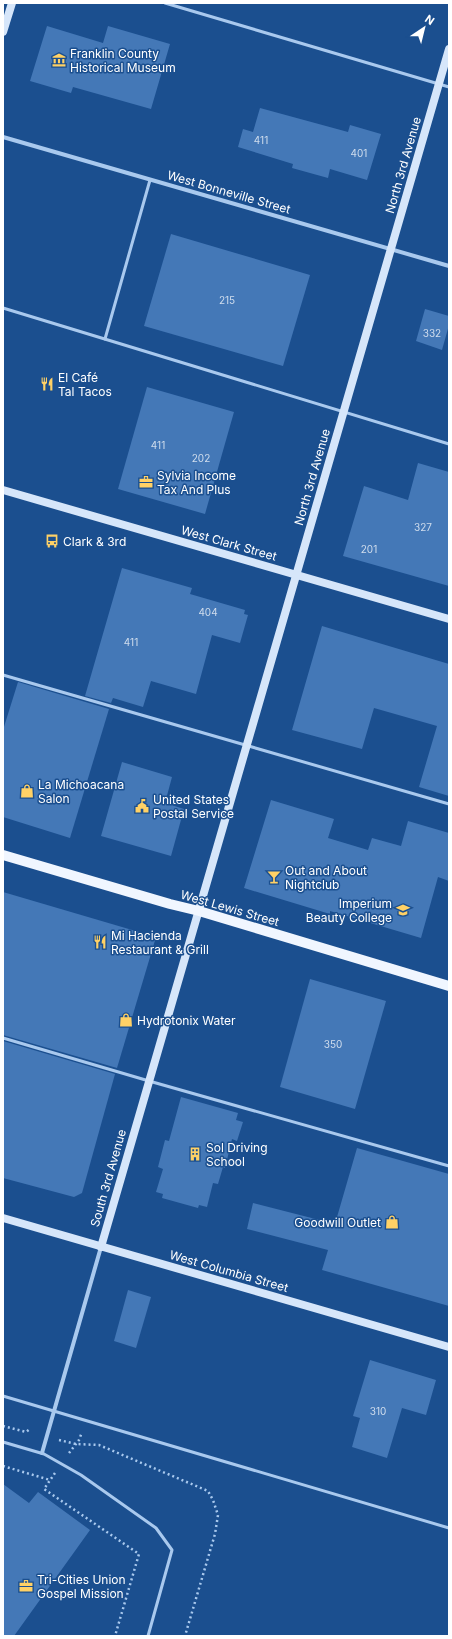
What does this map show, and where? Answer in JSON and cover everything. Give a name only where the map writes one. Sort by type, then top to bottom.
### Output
[{"type":"main road","name":"West Lewis Street","points":[[3,855],[170,904],[199,911],[449,986]]},
{"type":"street","points":[[3,32],[12,3]]},
{"type":"street","name":"North 3rd Avenue","points":[[199,911],[449,49]]},
{"type":"street","name":"West Bonneville Street","points":[[3,137],[449,266]]},
{"type":"street","name":"West Clark Street","points":[[3,490],[449,619]]},
{"type":"street","name":"South 3rd Avenue","points":[[42,1453],[199,911]]},
{"type":"street","name":"West Columbia Street","points":[[3,1218],[449,1346]]},
{"type":"lane","points":[[165,3],[449,87]]},
{"type":"lane","points":[[105,339],[150,180]]},
{"type":"lane","points":[[3,308],[449,444]]},
{"type":"lane","points":[[3,675],[449,804]]},
{"type":"lane","points":[[3,1038],[449,1166]]},
{"type":"lane","points":[[3,1396],[449,1528]]},
{"type":"lane","points":[[3,1442],[42,1453],[81,1475],[156,1528],[172,1550],[148,1636]]},
{"type":"path","points":[[3,1426],[26,1432],[30,1429]]},
{"type":"path","points":[[59,1440],[76,1444],[99,1445],[208,1491],[218,1515],[216,1534],[184,1636]]},
{"type":"path","points":[[3,1466],[50,1480]]},
{"type":"path","points":[[55,1472],[44,1489],[139,1554],[115,1636]]},
{"type":"building","points":[[47,26],[103,43],[108,26],[170,44],[151,109],[73,87],[71,93],[30,81]]},
{"type":"building","points":[[260,108],[348,132],[350,125],[381,134],[367,180],[330,169],[328,178],[292,168],[293,164],[238,147],[243,129],[253,132]]},
{"type":"building","points":[[171,234],[310,275],[283,366],[144,326]]},
{"type":"building","points":[[425,309],[449,316],[449,325],[442,350],[416,341]]},
{"type":"building","points":[[147,387],[234,412],[205,514],[118,489]]},
{"type":"building","points":[[418,463],[449,472],[449,586],[343,556],[364,486],[408,500]]},
{"type":"building","points":[[122,568],[192,588],[190,594],[245,610],[244,614],[248,615],[240,643],[212,635],[196,694],[151,681],[143,707],[113,698],[111,703],[85,696]]},
{"type":"building","points":[[322,626],[449,664],[449,796],[419,787],[437,726],[374,708],[362,749],[292,730]]},
{"type":"building","points":[[18,682],[109,709],[70,838],[3,817],[3,730]]},
{"type":"building","name":"United States Postal Service","points":[[122,762],[172,777],[165,803],[184,809],[171,856],[101,836]]},
{"type":"building","points":[[271,800],[334,819],[328,838],[368,850],[372,838],[401,846],[408,821],[449,833],[449,881],[438,877],[421,938],[330,911],[330,914],[244,888]]},
{"type":"building","points":[[3,892],[156,937],[117,1068],[3,1035]]},
{"type":"building","points":[[310,979],[386,1001],[355,1109],[280,1087]]},
{"type":"building","points":[[3,1041],[115,1074],[82,1193],[74,1197],[3,1178]]},
{"type":"building","name":"Sol Driving School","points":[[181,1097],[238,1113],[236,1120],[243,1122],[237,1141],[232,1139],[225,1168],[223,1167],[218,1184],[213,1183],[207,1207],[199,1205],[198,1208],[162,1198],[163,1194],[156,1192],[163,1169],[158,1167],[165,1140],[169,1141]]},
{"type":"building","name":"Goodwill Outlet","points":[[357,1148],[449,1174],[449,1306],[322,1270],[328,1250],[247,1229],[253,1203],[335,1224]]},
{"type":"building","points":[[128,1290],[151,1297],[136,1348],[114,1341]]},
{"type":"building","points":[[370,1360],[436,1380],[426,1415],[402,1408],[387,1458],[352,1447],[360,1418],[353,1416]]},
{"type":"building","name":"Tri-Cities Union Gospel Mission","points":[[3,1484],[29,1503],[38,1492],[90,1530],[14,1636],[3,1636]]},
{"type":"place","name":"Franklin County Historical Museum","points":[[59,60]]},
{"type":"place","name":"El Café Tal Tacos","points":[[47,384]]},
{"type":"place","name":"Sylvia Income Tax And Plus","points":[[146,482]]},
{"type":"place","name":"Clark & 3rd","points":[[52,541]]},
{"type":"place","name":"La Michoacana Salon","points":[[27,791]]},
{"type":"place","name":"United States Postal Service","points":[[142,806]]},
{"type":"place","name":"Out and About Nightclub","points":[[274,877]]},
{"type":"place","name":"Imperium Beauty College","points":[[403,910]]},
{"type":"place","name":"Mi Hacienda Restaurant & Grill","points":[[100,942]]},
{"type":"place","name":"Hydrotonix Water","points":[[126,1020]]},
{"type":"place","name":"Sol Driving School","points":[[195,1154]]},
{"type":"place","name":"Goodwill Outlet","points":[[392,1222]]},
{"type":"place","name":"Tri-Cities Union Gospel Mission","points":[[26,1586]]}]
